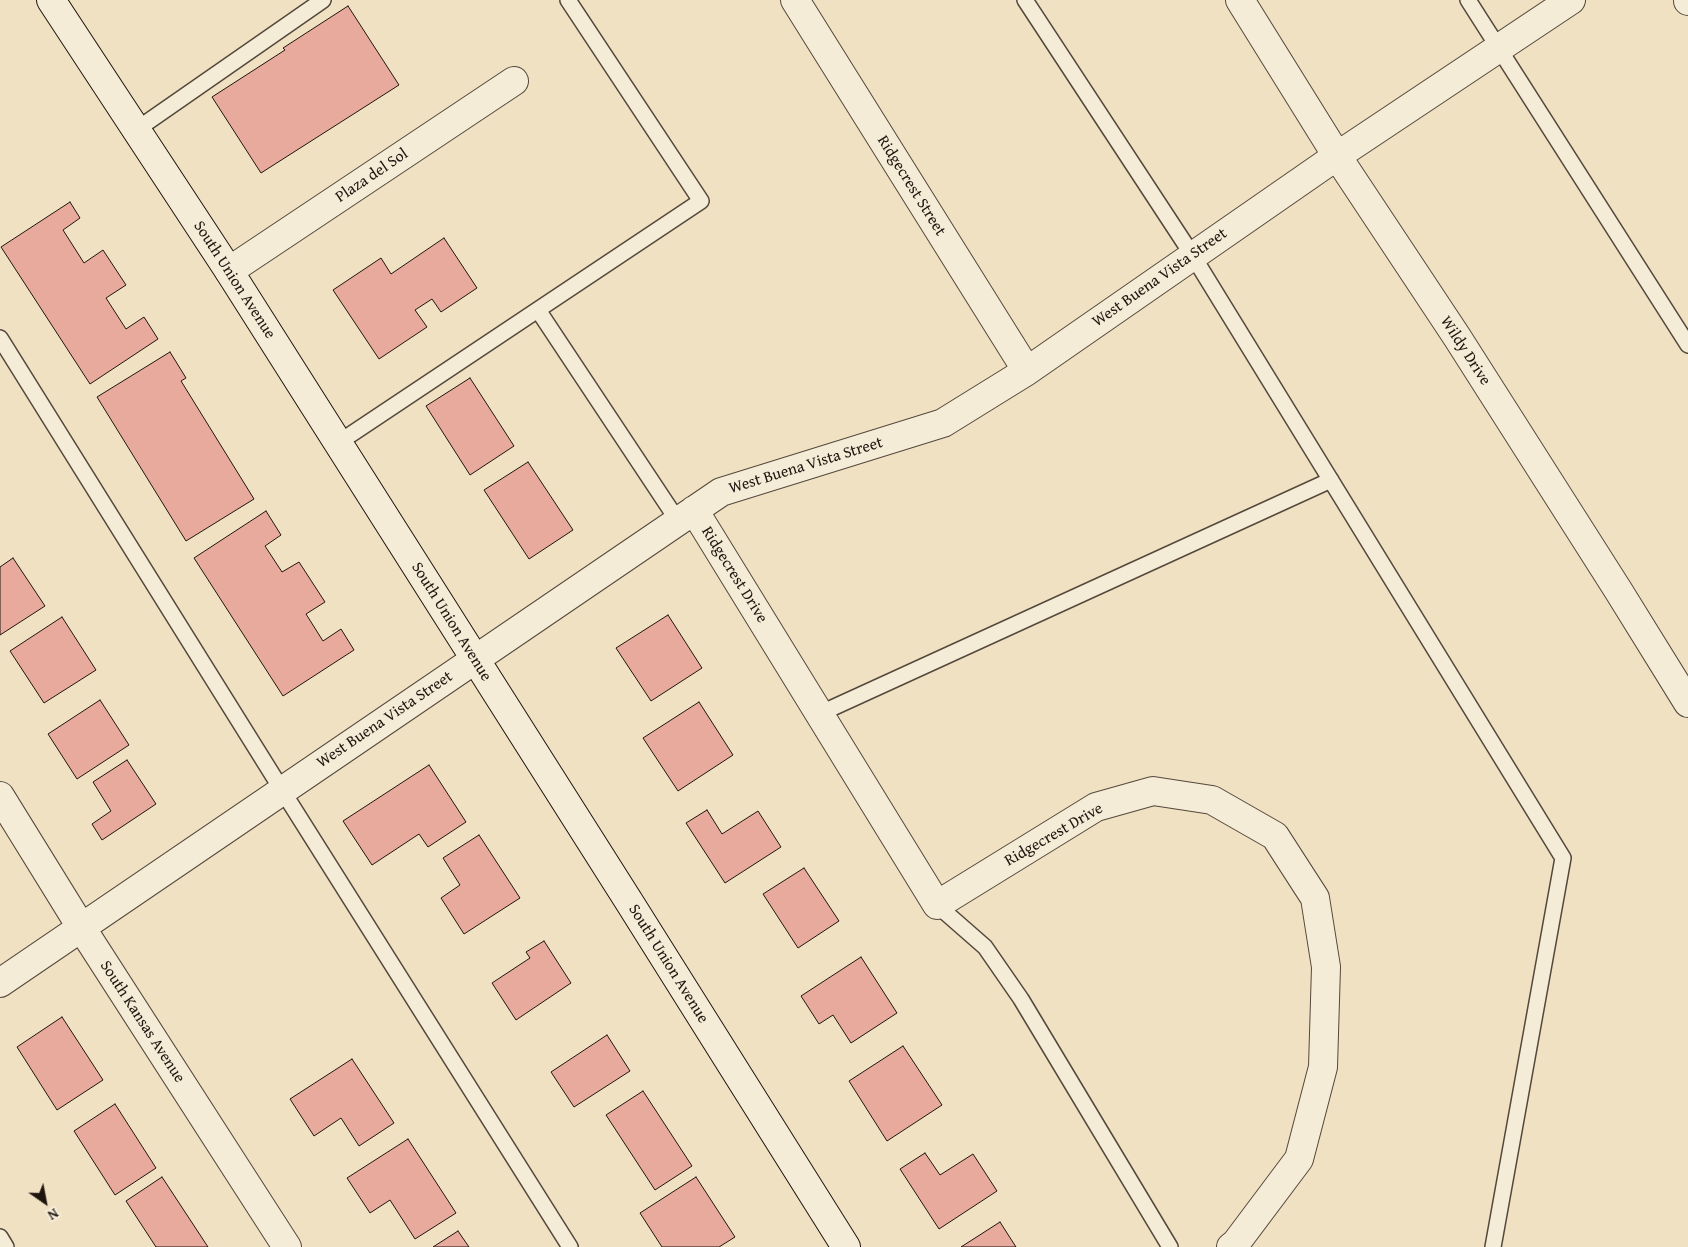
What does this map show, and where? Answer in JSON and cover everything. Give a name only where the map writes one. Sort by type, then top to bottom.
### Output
[{"type":"street","name":"South Union Avenue","points":[[51,0],[229,271],[846,1247]]},
{"type":"street","name":"Ridgecrest Street","points":[[795,0],[1027,371]]},
{"type":"street","name":"Wildy Drive","points":[[1240,0],[1337,156],[1457,337],[1688,703]]},
{"type":"street","name":"West Buena Vista Street","points":[[0,982],[721,492],[943,424],[1027,371],[1337,156],[1571,0]]},
{"type":"street","name":"Plaza del Sol","points":[[229,271],[514,82]]},
{"type":"street","name":"Ridgecrest Drive","points":[[686,515],[819,714],[937,905],[1096,807],[1153,791],[1212,800],[1275,836],[1315,898],[1326,967],[1323,1067],[1299,1159],[1236,1243],[1231,1247]]},
{"type":"street","name":"South Kansas Avenue","points":[[0,796],[81,927],[287,1247]]},
{"type":"lane","points":[[136,130],[323,0]]},
{"type":"lane","points":[[338,443],[701,201],[568,0]]},
{"type":"lane","points":[[1025,0],[1193,256],[1563,858],[1493,1247]]},
{"type":"lane","points":[[1468,0],[1688,345]]},
{"type":"lane","points":[[538,310],[686,515]]},
{"type":"lane","points":[[0,338],[570,1247]]},
{"type":"lane","points":[[819,714],[1331,480]]},
{"type":"lane","points":[[937,905],[985,947],[1021,999],[1170,1247]]},
{"type":"lane","points":[[0,1237],[6,1247]]},
{"type":"building","points":[[348,6],[399,85],[261,173],[212,97],[285,50],[283,48]]},
{"type":"building","points":[[70,202],[80,218],[63,230],[84,263],[103,250],[126,285],[106,298],[126,329],[144,317],[158,339],[90,384],[1,247]]},
{"type":"building","points":[[444,238],[477,288],[441,312],[432,299],[415,310],[427,327],[379,359],[333,290],[381,258],[391,274]]},
{"type":"building","points":[[170,352],[186,378],[181,381],[254,499],[186,541],[97,397]]},
{"type":"building","points":[[470,378],[514,446],[470,475],[426,406]]},
{"type":"building","points":[[528,462],[573,530],[529,559],[484,490]]},
{"type":"building","points":[[266,511],[281,535],[265,546],[282,572],[299,562],[325,602],[306,614],[323,641],[341,629],[354,650],[283,696],[194,558]]},
{"type":"building","points":[[13,558],[45,606],[0,635],[0,567]]},
{"type":"building","points":[[668,615],[702,668],[651,701],[616,648]]},
{"type":"building","points":[[62,617],[96,670],[44,703],[10,651]]},
{"type":"building","points":[[100,700],[129,745],[77,779],[48,734]]},
{"type":"building","points":[[699,702],[733,755],[678,791],[643,738]]},
{"type":"building","points":[[127,760],[156,804],[102,840],[92,824],[111,811],[93,782]]},
{"type":"building","points":[[429,765],[466,822],[428,847],[419,834],[372,865],[343,821]]},
{"type":"building","points":[[707,810],[722,834],[758,811],[781,847],[725,883],[686,823]]},
{"type":"building","points":[[479,835],[520,898],[464,934],[441,898],[460,885],[443,858]]},
{"type":"building","points":[[804,868],[839,921],[798,948],[763,894]]},
{"type":"building","points":[[544,941],[571,983],[516,1020],[492,983],[530,958],[526,952]]},
{"type":"building","points":[[861,957],[897,1013],[851,1043],[833,1015],[819,1024],[801,996]]},
{"type":"building","points":[[62,1017],[103,1080],[57,1110],[17,1047]]},
{"type":"building","points":[[607,1035],[630,1071],[574,1107],[551,1072]]},
{"type":"building","points":[[903,1046],[942,1105],[887,1141],[849,1081]]},
{"type":"building","points":[[352,1059],[394,1123],[359,1146],[341,1118],[314,1136],[290,1099]]},
{"type":"building","points":[[643,1091],[692,1166],[655,1190],[606,1115]]},
{"type":"building","points":[[115,1104],[156,1168],[115,1195],[74,1131]]},
{"type":"building","points":[[408,1139],[456,1213],[415,1239],[390,1200],[370,1213],[347,1178]]},
{"type":"building","points":[[925,1153],[940,1175],[973,1154],[997,1191],[939,1229],[900,1169]]},
{"type":"building","points":[[162,1177],[208,1247],[156,1247],[126,1201]]},
{"type":"building","points":[[696,1177],[735,1237],[719,1247],[662,1247],[640,1213]]},
{"type":"building","points":[[1000,1222],[1016,1247],[961,1247]]},
{"type":"building","points":[[458,1231],[469,1247],[433,1247]]}]
